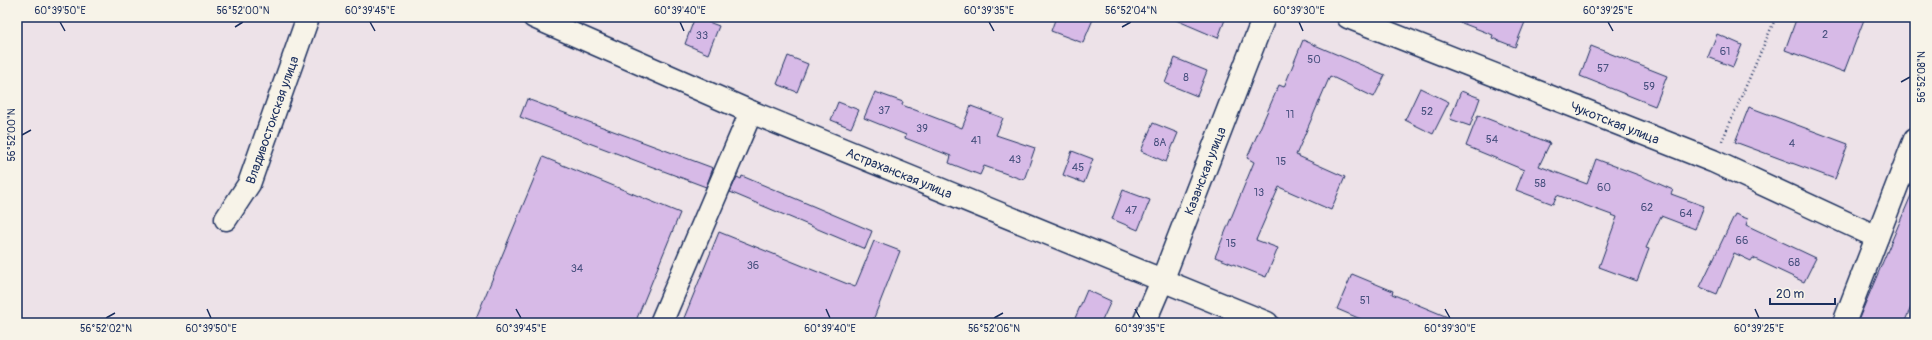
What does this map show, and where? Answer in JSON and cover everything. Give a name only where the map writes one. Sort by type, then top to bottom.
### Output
[{"type":"street","name":"Владивостокская улица","points":[[226,219],[249,184],[308,17]]},
{"type":"street","name":"Астраханская улица","points":[[534,17],[751,112],[1267,323]]},
{"type":"street","name":"Казанская улица","points":[[1144,323],[1264,17]]},
{"type":"street","name":"Чукотская улица","points":[[1348,17],[1712,161],[1877,237]]},
{"type":"street","points":[[661,323],[751,112]]},
{"type":"street","points":[[1844,323],[1915,139]]},
{"type":"path","points":[[1712,161],[1776,17]]},
{"type":"building","points":[[695,17],[719,26],[708,54],[685,44]]},
{"type":"building","points":[[1056,17],[1094,17],[1083,43],[1051,31]]},
{"type":"building","points":[[1169,17],[1226,17],[1218,38]]},
{"type":"building","points":[[1449,17],[1527,17],[1515,47],[1492,38],[1493,35]]},
{"type":"building","points":[[1797,17],[1865,17],[1844,72],[1785,50]]},
{"type":"building","points":[[1717,34],[1742,45],[1733,67],[1708,57]]},
{"type":"building","points":[[1303,40],[1385,75],[1374,97],[1330,76],[1296,155],[1345,177],[1331,210],[1279,187],[1256,240],[1278,248],[1266,277],[1215,257],[1254,162],[1247,158],[1279,85],[1284,87]]},
{"type":"building","points":[[1591,46],[1667,76],[1655,106],[1580,76]]},
{"type":"building","points":[[788,56],[808,64],[797,92],[777,84]]},
{"type":"building","points":[[1175,58],[1207,71],[1197,96],[1165,83]]},
{"type":"building","points":[[1420,88],[1449,102],[1433,134],[1405,120]]},
{"type":"building","points":[[1461,91],[1480,98],[1470,126],[1450,119]]},
{"type":"building","points":[[875,92],[903,102],[902,105],[962,128],[971,106],[1003,118],[996,135],[1035,148],[1024,180],[984,166],[980,175],[949,163],[951,156],[905,138],[906,135],[864,118]]},
{"type":"building","points":[[527,99],[713,168],[706,187],[520,117]]},
{"type":"building","points":[[838,102],[859,110],[851,128],[831,120]]},
{"type":"building","points":[[1749,107],[1848,144],[1835,179],[1735,142]]},
{"type":"building","points":[[1478,115],[1550,143],[1539,166],[1587,184],[1596,159],[1641,176],[1673,190],[1671,194],[1704,206],[1695,229],[1661,216],[1646,248],[1649,249],[1637,281],[1599,267],[1617,217],[1557,195],[1553,204],[1516,190],[1524,170],[1466,146]]},
{"type":"building","points":[[1153,123],[1178,133],[1166,162],[1141,151]]},
{"type":"building","points":[[1072,151],[1093,159],[1084,183],[1063,175]]},
{"type":"building","points":[[543,157],[680,213],[635,323],[474,323]]},
{"type":"building","points":[[742,176],[872,231],[865,249],[730,192],[737,177],[741,179]]},
{"type":"building","points":[[1915,186],[1915,298],[1904,323],[1857,323]]},
{"type":"building","points":[[1123,190],[1150,200],[1138,230],[1112,219]]},
{"type":"building","points":[[1735,214],[1748,219],[1746,225],[1816,258],[1804,282],[1753,258],[1751,261],[1734,253],[1717,294],[1700,287]]},
{"type":"building","points":[[719,232],[855,287],[874,241],[900,251],[872,323],[682,323]]},
{"type":"building","points":[[1352,274],[1393,291],[1392,294],[1462,323],[1370,323],[1337,309]]},
{"type":"building","points":[[1087,290],[1111,301],[1101,323],[1073,323]]}]
